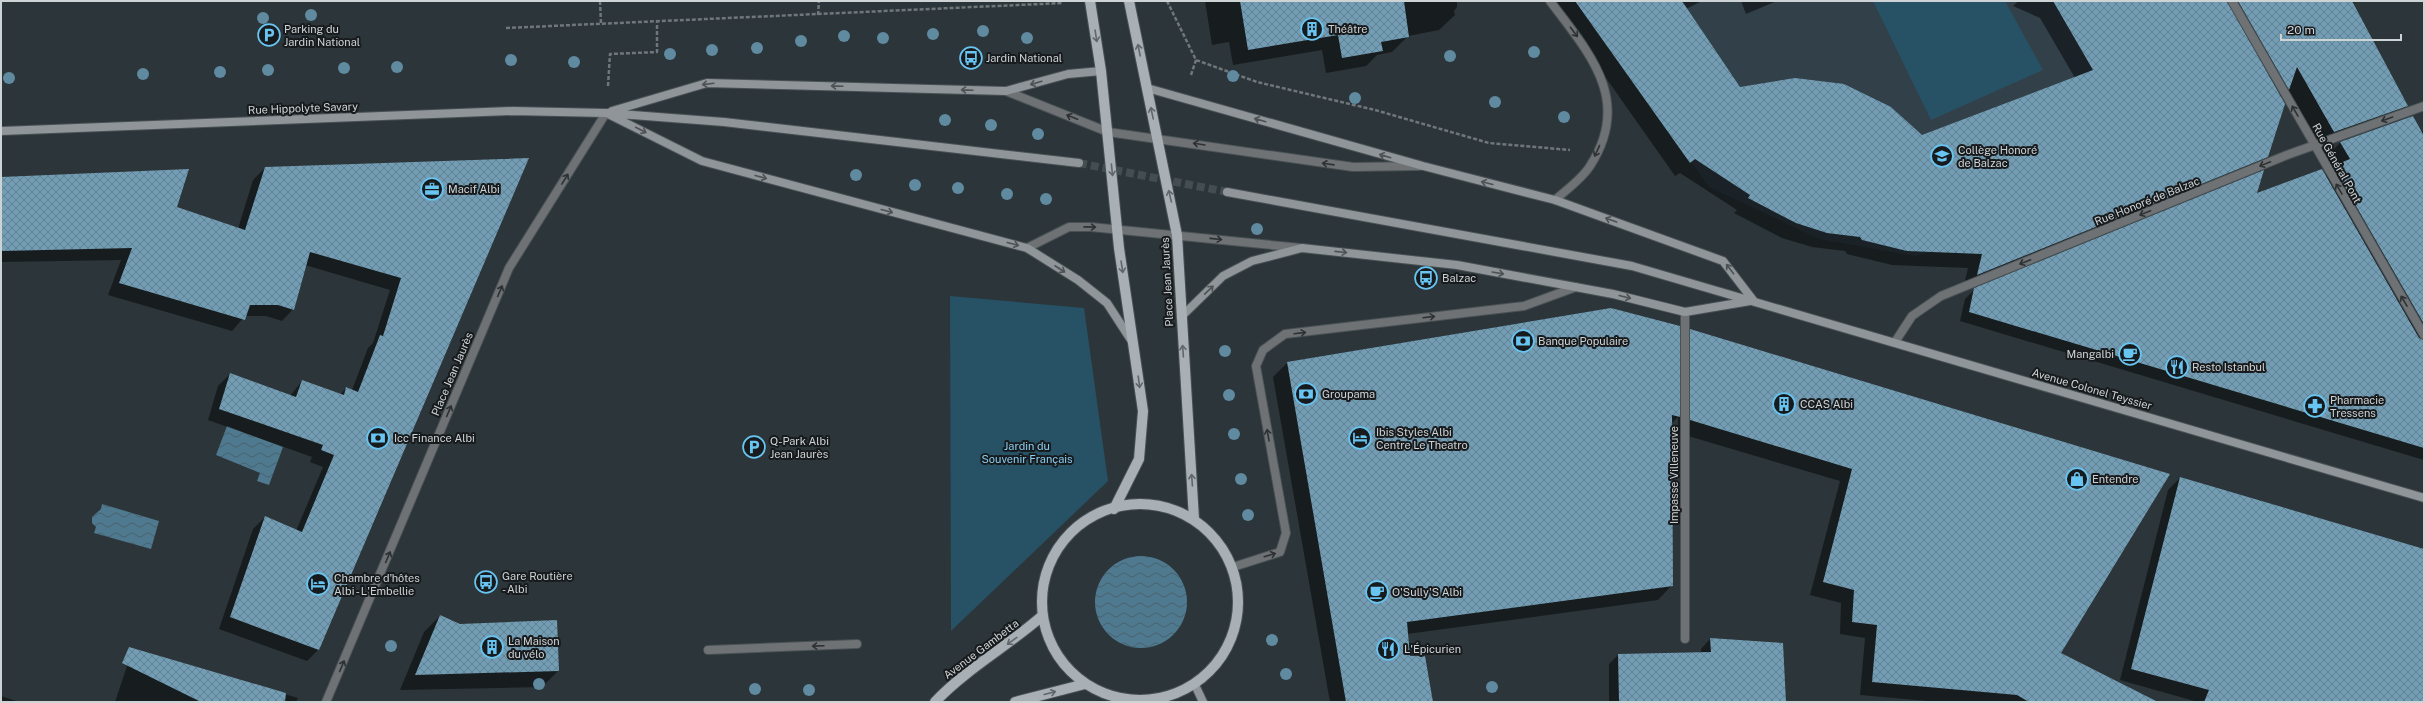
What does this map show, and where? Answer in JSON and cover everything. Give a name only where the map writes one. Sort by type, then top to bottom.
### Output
[{"type":"main road","points":[[1090,1],[1102,71],[1119,229],[1119,248],[1143,412],[1139,459],[1114,508]]},
{"type":"main road","name":"Place Jean Jaurès","points":[[1129,1],[1177,235],[1180,258],[1181,317],[1194,519]]},
{"type":"main road","points":[[606,113],[707,83],[1006,91],[1068,74],[1102,71]]},
{"type":"main road","points":[[1147,88],[1422,166],[1555,200],[1723,260],[1753,300],[1685,312],[1576,287],[1457,265],[1302,248],[1252,260],[1223,276],[1181,317]]},
{"type":"main road","name":"Rue Hippolyte Savary","points":[[1,131],[513,111],[606,113]]},
{"type":"main road","points":[[606,113],[724,122],[1079,163]]},
{"type":"main road","points":[[606,113],[702,161],[1027,248],[1078,280],[1107,303],[1134,343]]},
{"type":"main road","name":"Avenue Colonel Teyssier","points":[[1227,192],[1632,266],[1753,300],[2424,498]]},
{"type":"main road","points":[[1139,503],[1166,507],[1194,519],[1216,539],[1233,567],[1239,600],[1235,633],[1219,662],[1195,685],[1164,698],[1131,701],[1085,684],[1072,674],[1052,648],[1042,616],[1042,588],[1050,561],[1065,538],[1087,519],[1114,508],[1139,503]]},
{"type":"main road","name":"Avenue Gambetta","points":[[936,702],[950,687],[1017,638],[1042,616]]},
{"type":"main road","points":[[1015,702],[1085,684]]},
{"type":"main road","points":[[1195,685],[1203,702]]},
{"type":"street","points":[[1550,1],[1593,58],[1608,95],[1606,132],[1590,167],[1555,200]]},
{"type":"street","name":"Rue Général Pont","points":[[2232,1],[2424,335]]},
{"type":"street","points":[[1006,91],[1108,132],[1353,167],[1422,166]]},
{"type":"street","name":"Rue Honoré de Balzac","points":[[1895,342],[1912,316],[1941,296],[2314,146],[2424,106]]},
{"type":"street","name":"Place Jean Jaurès","points":[[326,702],[509,268],[606,113]]},
{"type":"street","points":[[1027,248],[1069,227],[1119,229],[1302,248]]},
{"type":"street","points":[[1233,567],[1280,552],[1286,533],[1256,366],[1263,350],[1285,334],[1524,306],[1576,287]]},
{"type":"street","name":"Impasse Villeneuve","points":[[1685,312],[1685,639]]},
{"type":"street","points":[[708,650],[857,644]]},
{"type":"path","points":[[600,1],[601,24]]},
{"type":"path","points":[[818,15],[819,1]]},
{"type":"path","points":[[506,28],[818,15],[1090,1]]},
{"type":"path","points":[[1167,1],[1196,60],[1257,82],[1375,110],[1489,143],[1596,153]]},
{"type":"path","points":[[610,54],[657,52],[657,22]]},
{"type":"path","points":[[1190,78],[1196,60]]},
{"type":"shaded area","name":"Collège Honoré de Balzac","points":[[1578,1],[2207,1],[1966,245],[1915,256],[1819,239],[1709,187]]},
{"type":"green space","points":[[1873,1],[2005,1],[2043,70],[1931,120]]},
{"type":"green space","name":"Jardin du Souvenir Français","points":[[950,296],[1084,308],[1108,481],[951,631]]},
{"type":"water","points":[[227,426],[283,447],[269,485],[257,481],[260,473],[216,455]]},
{"type":"water","points":[[102,504],[159,521],[151,549],[94,533],[96,527],[92,523],[92,517],[101,509]]},
{"type":"water","points":[[1141,556],[1158,560],[1173,570],[1183,585],[1187,602],[1183,619],[1173,634],[1158,644],[1141,648],[1124,644],[1109,634],[1099,619],[1095,602],[1099,585],[1109,570],[1124,560]]},
{"type":"building","name":"Théâtre","points":[[1240,1],[1404,1],[1409,37],[1381,42],[1383,51],[1342,58],[1338,35],[1248,50]]},
{"type":"building","name":"Collège Honoré de Balzac","points":[[1575,1],[1682,1],[1740,87],[1795,78],[1844,84],[1891,107],[1922,135],[2093,70],[2053,1],[2227,1],[2285,104],[2268,157],[1977,275],[1982,254],[1907,251],[1862,240],[1860,237],[1827,233],[1796,223],[1748,198],[1750,195],[1695,159],[1690,163]]},
{"type":"building","points":[[2238,1],[2352,1],[2408,106],[2334,132],[2297,67],[2289,90]]},
{"type":"building","points":[[2413,116],[2424,136],[2424,324],[2333,166],[2350,159],[2340,142]]},
{"type":"building","points":[[529,158],[319,650],[230,617],[265,516],[302,532],[334,455],[321,450],[323,445],[219,409],[230,373],[296,397],[302,380],[344,395],[346,387],[358,392],[380,335],[383,336],[401,278],[310,252],[294,310],[278,305],[250,305],[245,320],[119,283],[132,248],[1,251],[1,177],[189,169],[177,207],[245,230],[265,167]]},
{"type":"building","points":[[2322,169],[2419,338],[2424,340],[2424,448],[1969,312],[1974,288],[2264,170],[2257,193]]},
{"type":"building","points":[[1611,308],[1680,326],[1680,417],[1672,415],[1673,586],[1407,622],[1410,656],[1425,656],[1433,702],[1346,702],[1287,362]]},
{"type":"building","points":[[1690,329],[2170,474],[2061,653],[2158,702],[2029,702],[2017,695],[1872,682],[1877,625],[1852,622],[1854,590],[1823,582],[1852,469],[1690,420]]},
{"type":"building","points":[[2180,477],[2424,549],[2424,702],[2204,702],[2209,690],[2131,669]]},
{"type":"building","name":"La Maison du vélo","points":[[440,615],[460,624],[557,620],[559,671],[415,675]]},
{"type":"building","points":[[1710,638],[1783,643],[1786,702],[1619,701],[1618,654],[1711,652]]},
{"type":"building","points":[[129,647],[286,693],[285,702],[201,702],[122,663]]},
{"type":"tunnel","points":[[1079,163],[1227,192]]},
{"type":"place","name":"Théâtre","points":[[1312,29]]},
{"type":"place","name":"Parking du Jardin National","points":[[269,35]]},
{"type":"place","name":"Jardin National","points":[[971,58]]},
{"type":"place","name":"Collège Honoré de Balzac","points":[[1942,156]]},
{"type":"place","name":"Macif Albi","points":[[432,189]]},
{"type":"place","name":"Balzac","points":[[1426,278]]},
{"type":"place","name":"Banque Populaire","points":[[1523,341]]},
{"type":"place","name":"Mangalbi","points":[[2130,354]]},
{"type":"place","name":"Resto Istanbul","points":[[2177,367]]},
{"type":"place","name":"Groupama","points":[[1306,394]]},
{"type":"place","name":"CCAS Albi","points":[[1784,404]]},
{"type":"place","name":"Pharmacie Tressens","points":[[2315,406]]},
{"type":"place","name":"Icc Finance Albi","points":[[378,438]]},
{"type":"place","name":"Ibis Styles Albi Centre Le Theatro","points":[[1360,438]]},
{"type":"place","name":"Q-Park Albi Jean Jaurès","points":[[754,447]]},
{"type":"place","name":"Entendre","points":[[2077,479]]},
{"type":"place","name":"Gare Routière - Albi","points":[[486,582]]},
{"type":"place","name":"Chambre d'hôtes Albi - L'Embellie","points":[[318,584]]},
{"type":"place","name":"O'Sully'S Albi","points":[[1377,592]]},
{"type":"place","name":"La Maison du vélo","points":[[492,647]]},
{"type":"place","name":"L'Épicurien","points":[[1388,649]]}]
